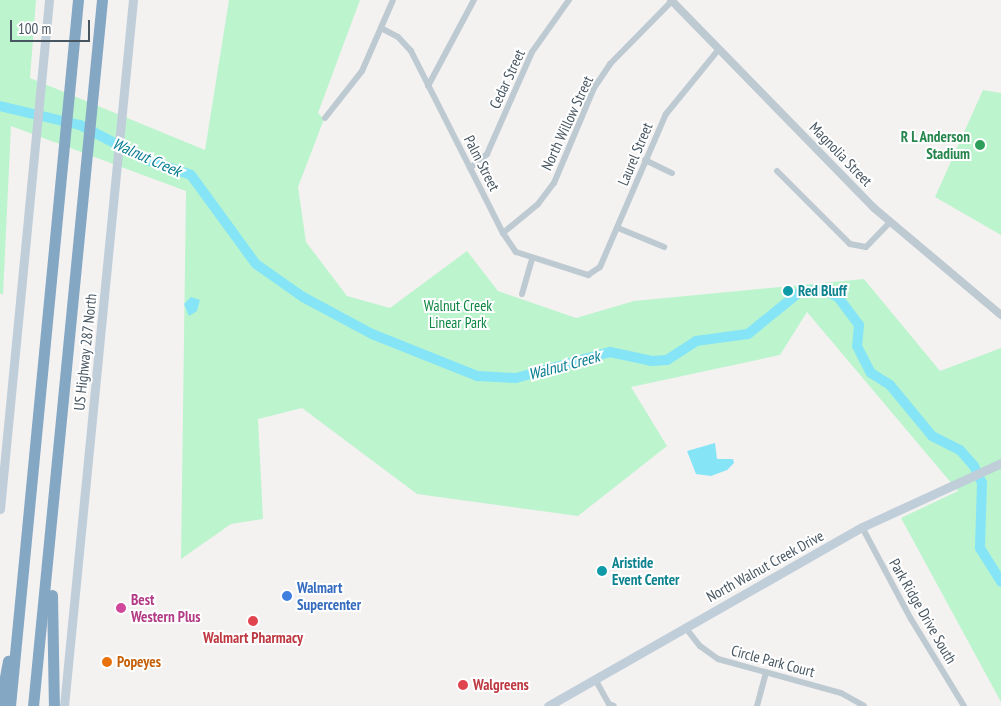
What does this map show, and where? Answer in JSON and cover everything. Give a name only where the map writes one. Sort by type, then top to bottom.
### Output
[{"type":"highway","points":[[10,706],[78,0]]},
{"type":"highway","points":[[33,706],[48,570],[102,0]]},
{"type":"highway","points":[[48,570],[52,582],[54,706]]},
{"type":"highway","points":[[0,704],[16,589],[23,574]]},
{"type":"main road","points":[[0,509],[3,448],[49,0]]},
{"type":"main road","name":"US Highway 287 North","points":[[64,706],[133,0]]},
{"type":"main road","name":"North Walnut Creek Drive","points":[[548,706],[862,527],[999,464]]},
{"type":"street","points":[[325,118],[362,71],[393,0]]},
{"type":"street","points":[[428,86],[474,0]]},
{"type":"street","name":"Cedar Street","points":[[470,168],[484,159],[532,52],[569,0]]},
{"type":"street","name":"Magnolia Street","points":[[672,0],[890,222],[1001,315]]},
{"type":"street","name":"North Willow Street","points":[[503,233],[538,204],[554,183],[594,88],[610,64],[672,0]]},
{"type":"street","name":"Palm Street","points":[[381,28],[406,45],[503,233],[516,252],[532,259],[588,275]]},
{"type":"street","name":"Laurel Street","points":[[588,275],[600,267],[645,160],[675,100],[719,49]]},
{"type":"street","points":[[645,160],[672,173]]},
{"type":"street","points":[[777,171],[850,244],[866,247],[890,222]]},
{"type":"street","points":[[618,228],[664,247]]},
{"type":"street","points":[[522,294],[532,259]]},
{"type":"street","name":"Park Ridge Drive South","points":[[862,527],[911,619],[964,706]]},
{"type":"street","name":"Circle Park Court","points":[[685,627],[700,646],[718,659],[841,693],[864,706]]},
{"type":"street","points":[[757,706],[766,672]]},
{"type":"street","points":[[595,679],[614,706]]},
{"type":"green space","name":"Walnut Creek Linear Park","points":[[0,0],[36,0],[30,78],[205,150],[229,0],[360,0],[318,113],[324,119],[298,187],[306,242],[347,296],[390,308],[467,251],[498,291],[576,318],[634,301],[864,279],[940,371],[1001,348],[1001,702],[901,518],[958,491],[807,312],[780,355],[631,387],[667,446],[578,516],[417,494],[302,408],[258,419],[263,519],[231,524],[181,559],[186,191],[11,126],[3,295],[0,293]]},
{"type":"green space","name":"R L Anderson Stadium","points":[[983,90],[1001,93],[1001,235],[935,197]]},
{"type":"water","points":[[191,297],[200,300],[197,311],[189,316],[184,304]]},
{"type":"water","points":[[715,443],[717,459],[733,459],[734,463],[727,470],[711,476],[696,474],[687,451]]},
{"type":"waterway","name":"Walnut Creek","points":[[0,106],[80,125],[147,160],[191,175],[256,264],[303,297],[372,334],[477,376],[516,378],[610,352],[652,361],[667,360],[696,341],[748,334],[801,291],[824,290],[838,297],[859,325],[857,346],[871,373],[890,385],[932,436],[960,450],[974,466],[982,483],[980,548],[1001,582]]},
{"type":"place","name":"R L Anderson Stadium","points":[[980,145]]},
{"type":"place","name":"Red Bluff","points":[[788,291]]},
{"type":"place","name":"Aristide Event Center","points":[[602,571]]},
{"type":"place","name":"Walmart Supercenter","points":[[287,596]]},
{"type":"place","name":"Best Western Plus","points":[[121,608]]},
{"type":"place","name":"Walmart Pharmacy","points":[[253,621]]},
{"type":"place","name":"Popeyes","points":[[107,662]]},
{"type":"place","name":"Walgreens","points":[[463,685]]}]
